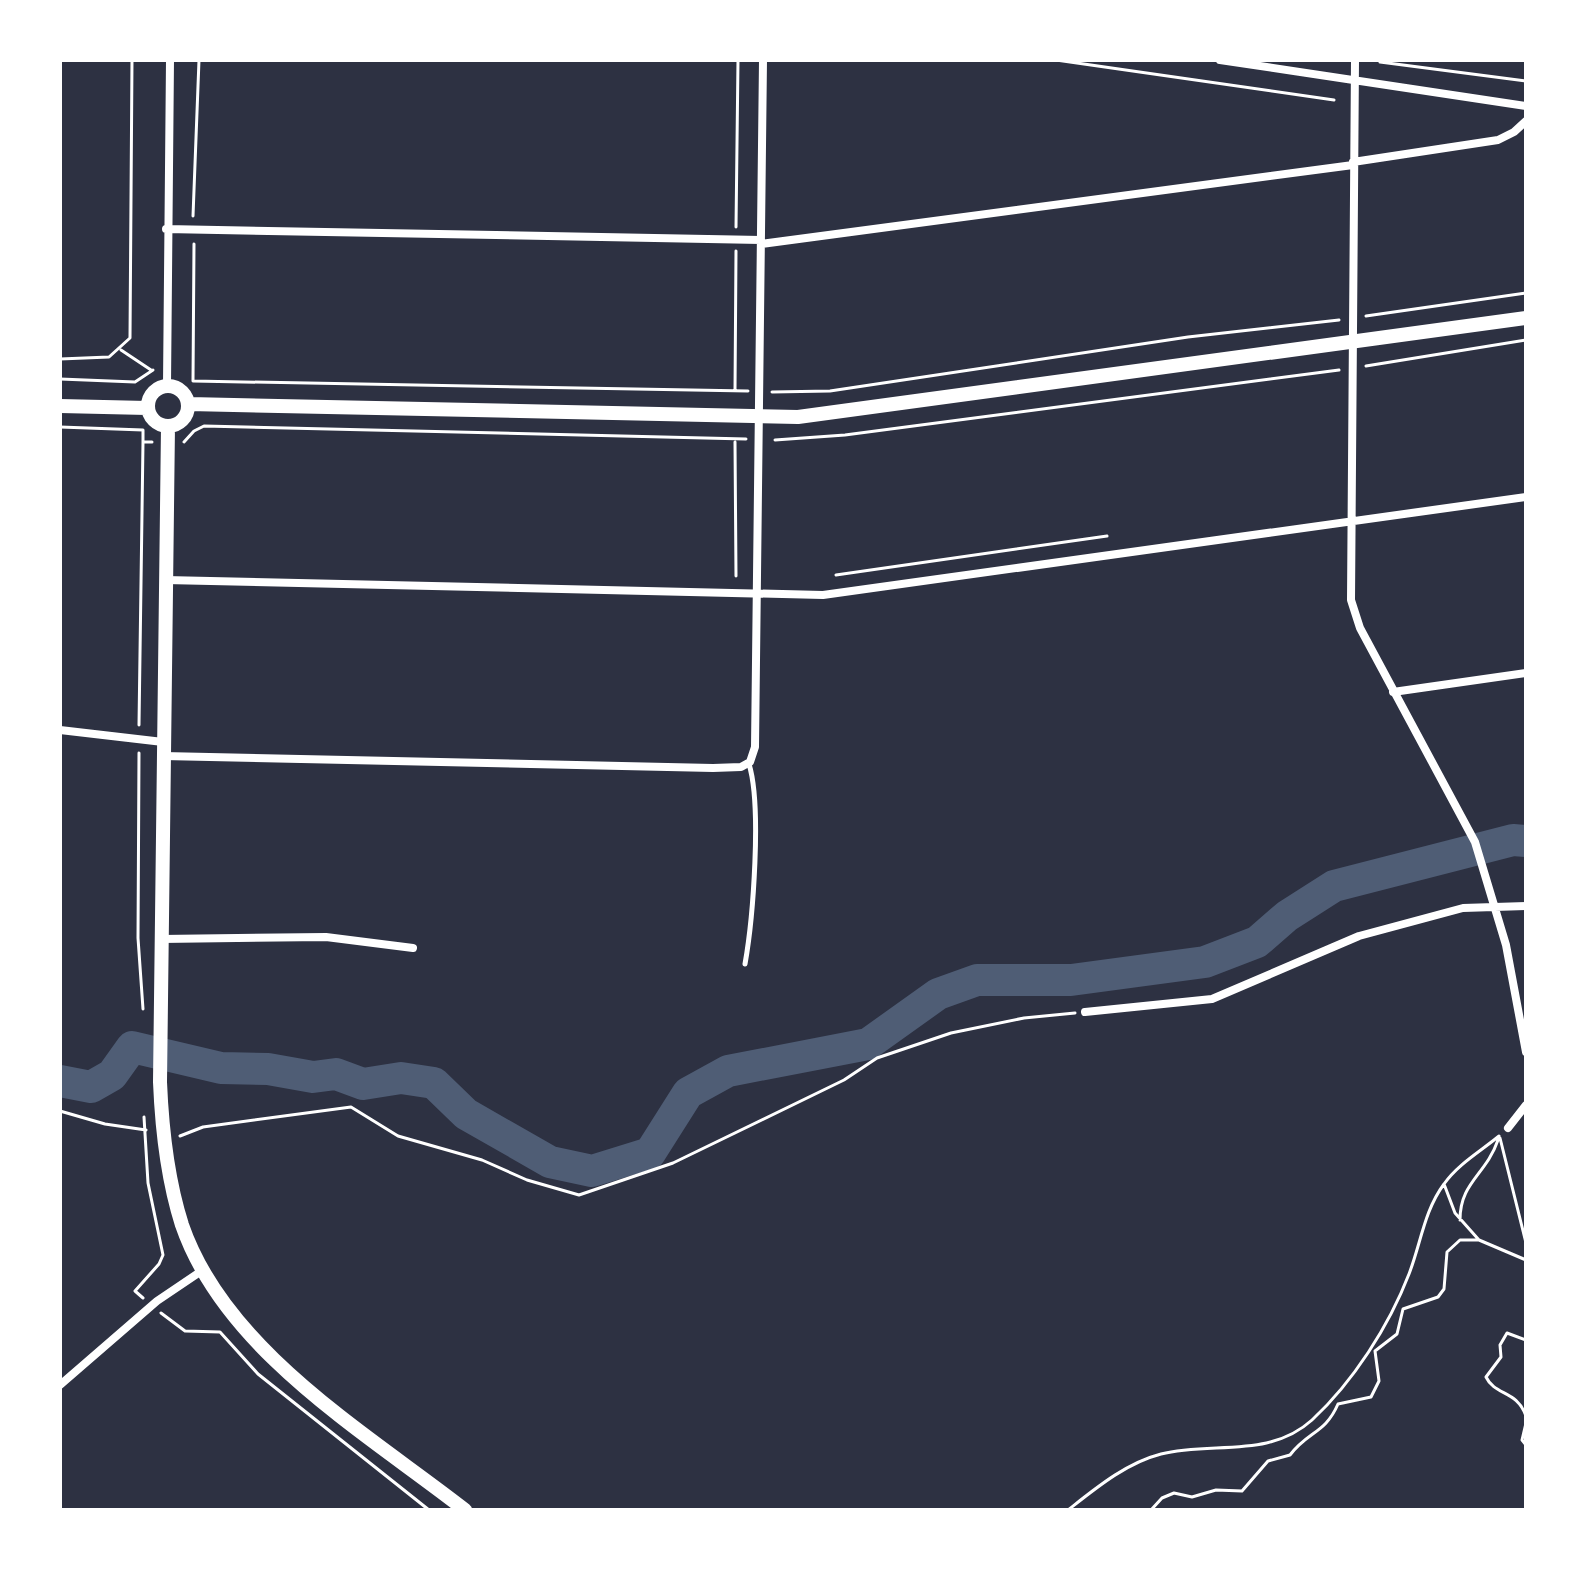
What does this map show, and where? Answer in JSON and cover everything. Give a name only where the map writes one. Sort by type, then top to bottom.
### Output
[{"type":"street","points":[[167,385],[166,229],[170,60]]},
{"type":"street","points":[[60,730],[163,749],[724,768],[749,764],[755,747],[763,60]]},
{"type":"street","points":[[1220,60],[1526,106]]},
{"type":"street","points":[[1355,60],[1350,521],[1354,613],[1393,692],[1475,842],[1496,906],[1526,1052]]},
{"type":"street","points":[[166,229],[736,239],[761,242],[1353,164],[1498,140],[1509,136],[1526,121]]},
{"type":"street","points":[[189,404],[759,417],[842,413],[1526,318]]},
{"type":"street","points":[[167,385],[183,391],[189,404],[183,420],[168,426],[154,421],[147,408],[151,394],[167,385]]},
{"type":"street","points":[[60,406],[147,408]]},
{"type":"street","points":[[168,426],[160,1082],[163,1134],[175,1200],[203,1270],[231,1316],[268,1356],[465,1510]]},
{"type":"street","points":[[165,580],[823,595],[1526,497]]},
{"type":"street","points":[[1393,692],[1526,673]]},
{"type":"street","points":[[1085,1012],[1212,999],[1359,936],[1443,912],[1526,906]]},
{"type":"street","points":[[161,939],[326,937],[413,948]]},
{"type":"street","points":[[1508,1128],[1526,1105]]},
{"type":"street","points":[[60,1385],[152,1306],[203,1270]]},
{"type":"lane","points":[[745,964],[751,931],[754,850],[754,785],[749,764]]},
{"type":"path","points":[[60,359],[109,357],[121,350],[130,338],[132,60]]},
{"type":"path","points":[[199,60],[193,229],[193,381],[830,391],[1188,337],[1526,293]]},
{"type":"path","points":[[735,391],[738,60]]},
{"type":"path","points":[[1056,60],[1334,100]]},
{"type":"path","points":[[1380,72],[1380,61],[1526,81]]},
{"type":"path","points":[[775,440],[845,435],[1351,369],[1526,340]]},
{"type":"path","points":[[121,350],[152,370]]},
{"type":"path","points":[[60,379],[135,382],[152,370],[193,371]]},
{"type":"path","points":[[60,427],[143,430],[143,442],[186,442],[194,431],[204,426],[746,439]]},
{"type":"path","points":[[735,442],[736,576]]},
{"type":"path","points":[[836,575],[1107,536]]},
{"type":"path","points":[[60,1111],[105,1124],[176,1137],[203,1127],[351,1107],[398,1136],[482,1160],[527,1180],[579,1195],[673,1163],[844,1080],[877,1058],[951,1033],[1024,1018],[1085,1012]]},
{"type":"path","points":[[1068,1510],[1145,1459],[1184,1450],[1260,1446],[1290,1436],[1311,1421],[1357,1365],[1394,1308],[1412,1265],[1428,1212],[1444,1184],[1508,1128]]},
{"type":"path","points":[[144,1129],[148,1183],[163,1255],[135,1291],[182,1330],[220,1332]]},
{"type":"path","points":[[1460,1220],[1460,1199],[1486,1168],[1499,1136]]},
{"type":"path","points":[[1499,1136],[1526,1243]]},
{"type":"path","points":[[1444,1184],[1460,1220],[1479,1240]]},
{"type":"path","points":[[1151,1510],[1162,1498],[1174,1493],[1192,1497],[1216,1490],[1242,1491],[1268,1461],[1290,1455],[1301,1440],[1330,1422],[1338,1404],[1371,1397],[1379,1381],[1375,1351],[1397,1334],[1403,1309],[1438,1297],[1444,1289],[1447,1252],[1460,1240],[1479,1240],[1526,1260]]},
{"type":"path","points":[[1526,1340],[1507,1333],[1500,1345],[1501,1357],[1486,1377],[1490,1384],[1515,1396],[1526,1416]]},
{"type":"path","points":[[1526,1423],[1522,1440],[1526,1445]]},
{"type":"waterway","points":[[60,1081],[91,1087],[112,1075],[132,1047],[221,1068],[268,1069],[313,1077],[336,1074],[363,1084],[401,1078],[434,1083],[466,1114],[550,1162],[592,1171],[650,1153],[688,1093],[728,1071],[868,1044],[938,994],[977,980],[1071,980],[1205,962],[1257,942],[1287,916],[1334,886],[1513,840],[1526,841]]}]
